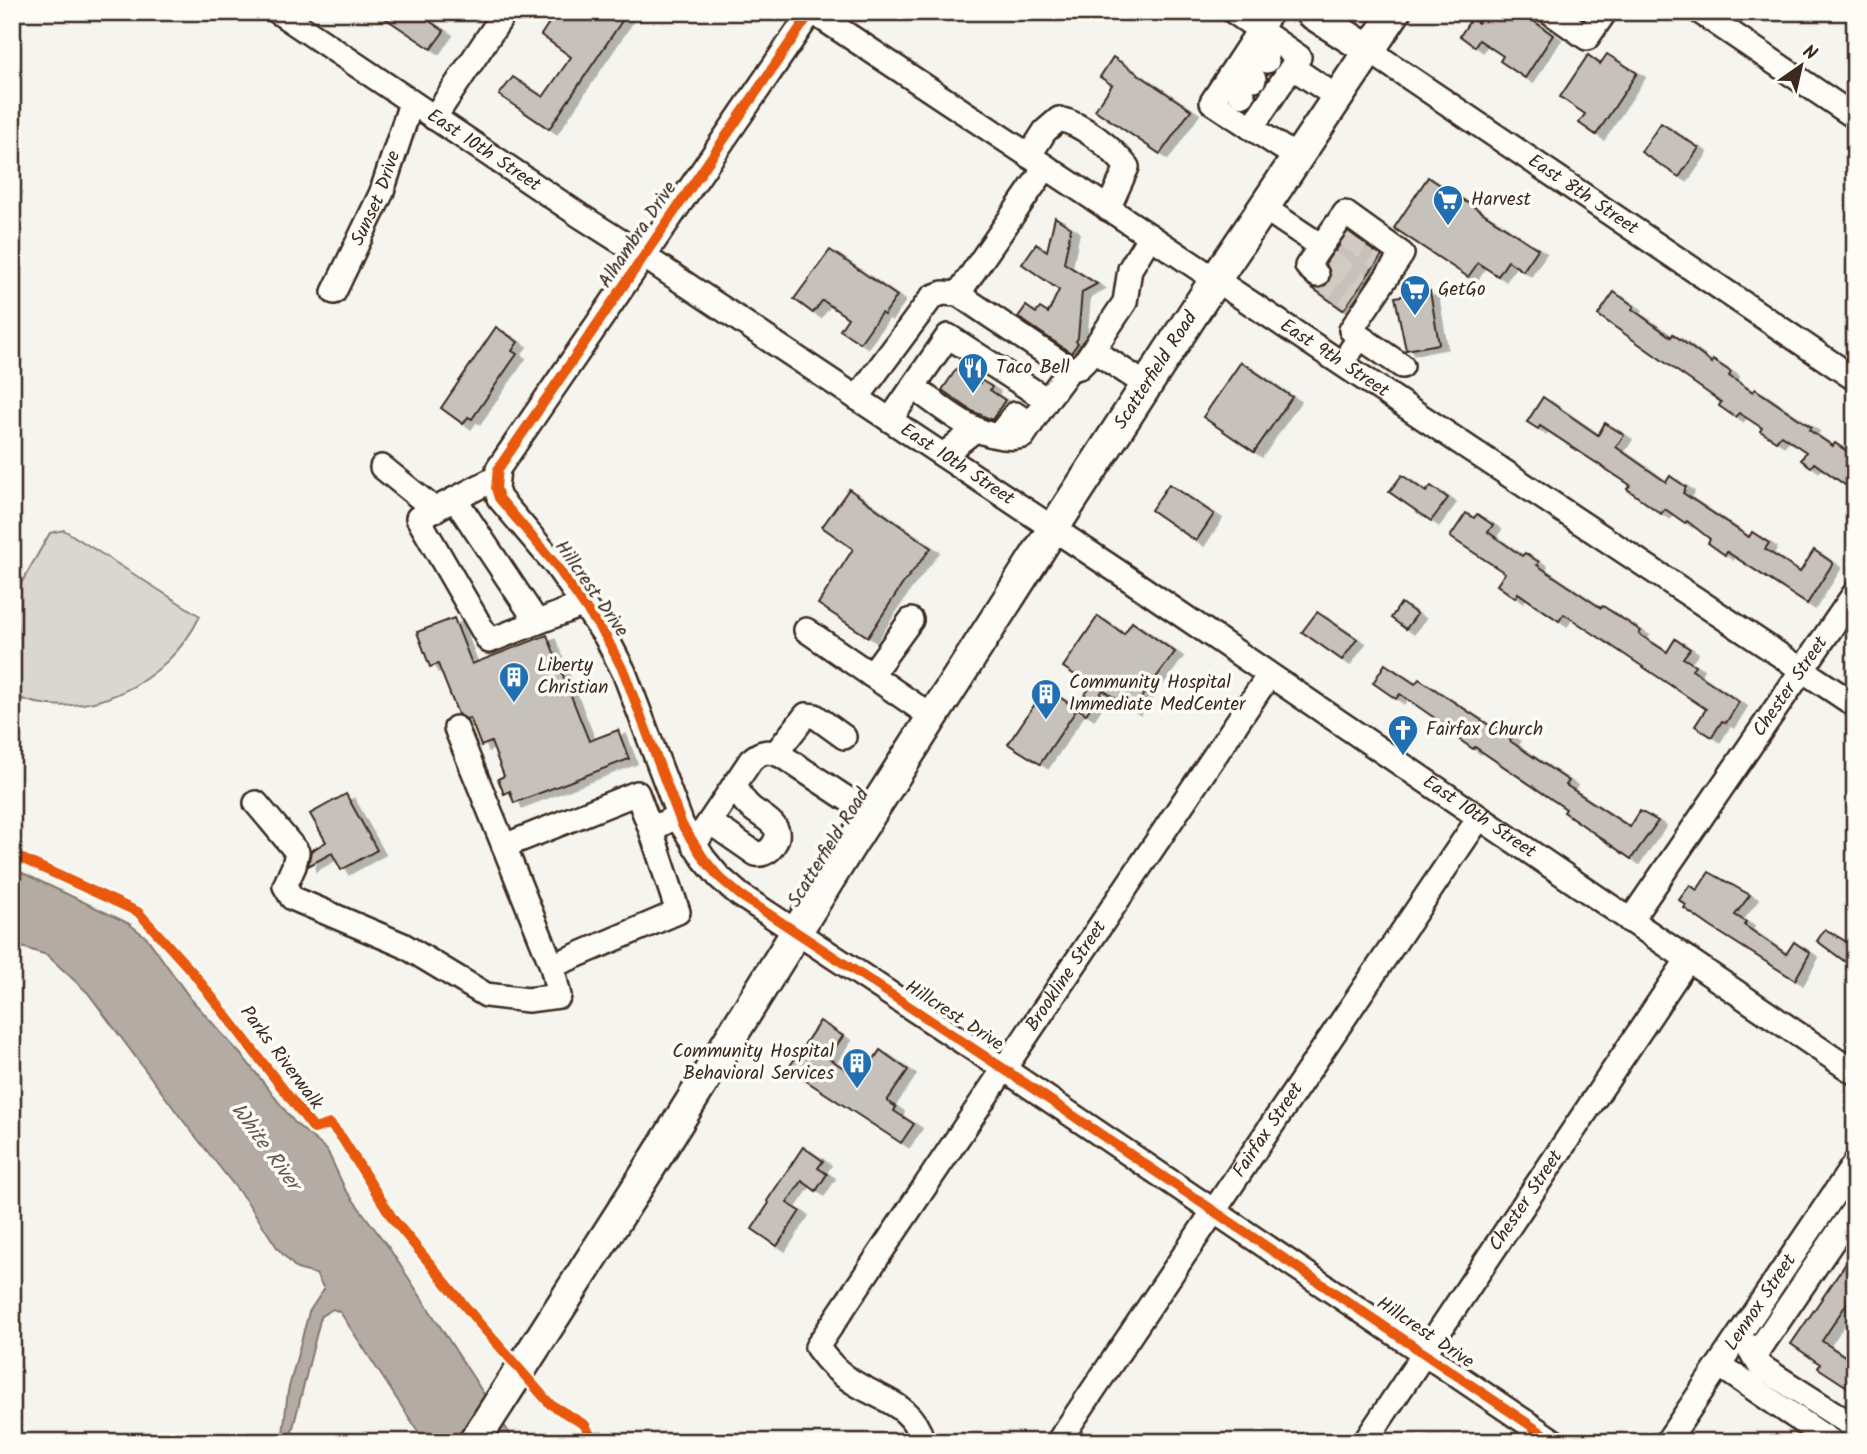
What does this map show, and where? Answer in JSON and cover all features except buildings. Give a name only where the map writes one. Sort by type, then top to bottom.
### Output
[{"type":"main road","name":"East 8th Street","points":[[1310,12],[1370,51]]},
{"type":"main road","name":"Scatterfield Road","points":[[474,1442],[1053,529],[1214,280],[1395,12]]},
{"type":"street","name":"East 10th Street","points":[[278,12],[1053,529],[1688,959]]},
{"type":"street","points":[[434,118],[505,12]]},
{"type":"street","name":"East 9th Street","points":[[812,12],[1855,705]]},
{"type":"street","name":"Alhambra Drive","points":[[496,478],[498,469],[812,12]]},
{"type":"street","points":[[1234,12],[1297,158]]},
{"type":"street","points":[[1550,12],[1587,38],[1605,12]]},
{"type":"street","points":[[1700,12],[1855,117]]},
{"type":"street","name":"East 8th Street","points":[[1370,51],[1855,379]]},
{"type":"street","points":[[1262,76],[1338,98]]},
{"type":"street","name":"Sunset Drive","points":[[334,292],[381,194],[411,103]]},
{"type":"street","points":[[958,294],[1037,162],[1045,131],[1059,119],[1069,121],[1080,128],[1113,152],[1127,167],[1108,209]]},
{"type":"street","points":[[1264,208],[1330,249],[1345,213],[1402,254],[1372,282],[1351,330],[1402,366]]},
{"type":"street","points":[[913,387],[975,430],[1011,438],[1023,436],[1070,369],[1079,367],[1093,350],[1125,302],[1130,269],[1150,236]]},
{"type":"street","points":[[857,398],[932,297],[943,293],[958,294],[1070,369]]},
{"type":"street","points":[[890,420],[948,336],[1047,400]]},
{"type":"street","points":[[1341,363],[1360,337]]},
{"type":"street","points":[[1093,350],[1146,385]]},
{"type":"street","points":[[943,456],[975,430]]},
{"type":"street","points":[[382,467],[445,505],[537,622]]},
{"type":"street","points":[[496,478],[418,518],[489,641],[584,604]]},
{"type":"street","name":"Hillcrest Drive","points":[[496,478],[499,498],[504,506],[555,564],[606,637],[624,672],[677,816],[694,845],[719,877],[740,895],[1004,1069],[1555,1442]]},
{"type":"street","name":"Chester Street","points":[[1630,921],[1855,593]]},
{"type":"street","points":[[871,675],[911,620]]},
{"type":"street","points":[[806,630],[932,717]]},
{"type":"street","name":"Brookline Street","points":[[923,1442],[916,1427],[898,1405],[836,1371],[817,1347],[1269,675]]},
{"type":"street","points":[[776,753],[806,715],[815,716],[844,737]]},
{"type":"street","points":[[256,803],[297,852],[285,887],[292,898],[403,945],[486,995],[528,1000],[559,996],[552,967],[456,729]]},
{"type":"street","points":[[694,845],[756,755],[763,752],[776,753],[870,814]]},
{"type":"street","points":[[710,822],[756,854],[766,852],[775,842],[777,831],[774,825],[746,804],[735,784]]},
{"type":"street","points":[[504,846],[637,793],[678,912],[552,967]]},
{"type":"street","points":[[650,830],[677,816]]},
{"type":"street","name":"Fairfax Street","points":[[1058,1442],[1479,818]]},
{"type":"street","points":[[1688,959],[1855,1073]]},
{"type":"street","name":"Chester Street","points":[[1365,1442],[1688,959]]},
{"type":"street","name":"Lennox Street","points":[[1667,1442],[1855,1163]]},
{"type":"street","points":[[1754,1357],[1855,1208]]},
{"type":"street","points":[[1741,1333],[1760,1366],[1855,1427]]},
{"type":"street","points":[[1719,1365],[1832,1442]]},
{"type":"shaded area","points":[[64,530],[200,616],[186,640],[167,661],[145,679],[121,693],[95,702],[67,706],[39,704],[12,695],[12,599],[50,533]]},
{"type":"water","name":"White River","points":[[12,868],[128,923],[147,938],[190,998],[244,1058],[295,1123],[327,1150],[345,1189],[389,1248],[515,1442],[425,1442],[340,1312],[333,1309],[321,1316],[292,1432],[288,1442],[282,1442],[288,1391],[309,1312],[324,1289],[316,1274],[297,1269],[278,1249],[248,1203],[88,993],[47,955],[12,944]]},
{"type":"tunnel","points":[[1346,235],[1379,258]]},
{"type":"tunnel","points":[[1328,261],[1361,284]]},
{"type":"tunnel","points":[[1317,275],[1351,298]]},
{"type":"cycle path","points":[[811,12],[498,469],[496,488],[499,498],[555,564],[606,637],[624,672],[682,825],[719,877],[740,895],[1004,1069],[1555,1442]]},
{"type":"cycle path","name":"Parks Riverwalk","points":[[12,854],[138,912],[194,974],[314,1129],[330,1124],[342,1138],[393,1219],[479,1323],[550,1404],[585,1425],[593,1442]]},
{"type":"place","name":"Harvest","points":[[1448,227]]},
{"type":"place","name":"GetGo","points":[[1415,317]]},
{"type":"place","name":"Taco Bell","points":[[973,395]]},
{"type":"place","name":"Liberty Christian","points":[[514,704]]},
{"type":"place","name":"Community Hospital Immediate MedCenter","points":[[1046,721]]},
{"type":"place","name":"Fairfax Church","points":[[1403,757]]},
{"type":"place","name":"Community Hospital Behavioral Services","points":[[857,1090]]}]
